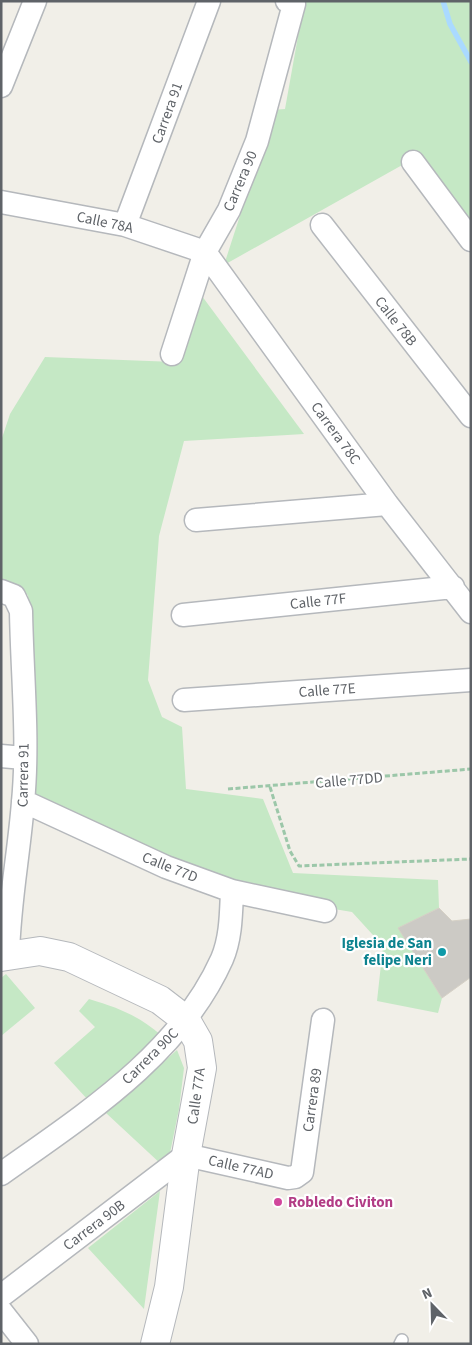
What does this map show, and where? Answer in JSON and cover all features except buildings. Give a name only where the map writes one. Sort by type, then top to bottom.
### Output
[{"type":"street","points":[[1,86],[35,1]]},
{"type":"street","name":"Carrera 91","points":[[125,225],[208,1]]},
{"type":"street","name":"Carrera 90","points":[[172,354],[206,252],[229,210],[257,142],[291,2]]},
{"type":"street","points":[[413,162],[471,240]]},
{"type":"street","name":"Calle 78A","points":[[1,202],[125,225],[206,252]]},
{"type":"street","name":"Calle 78B","points":[[322,225],[471,416]]},
{"type":"street","name":"Carrera 78C","points":[[206,252],[387,504],[471,612]]},
{"type":"street","points":[[196,520],[387,504]]},
{"type":"street","name":"Calle 77F","points":[[183,615],[453,587]]},
{"type":"street","name":"Carrera 91","points":[[5,956],[5,913],[23,801],[24,758],[21,611],[8,594]]},
{"type":"street","name":"Calle 77E","points":[[184,700],[471,680]]},
{"type":"street","points":[[1,756],[24,758]]},
{"type":"street","name":"Calle 77D","points":[[23,801],[166,867],[232,891],[325,911]]},
{"type":"street","name":"Carrera 90C","points":[[1,1174],[112,1094],[186,1020],[222,958],[230,929],[232,891]]},
{"type":"street","name":"Calle 77A","points":[[5,956],[40,952],[69,957],[160,1000],[186,1020],[198,1040],[202,1068],[186,1155],[169,1287],[155,1344]]},
{"type":"street","name":"Carrera 89","points":[[295,1177],[302,1172],[323,1020]]},
{"type":"street","name":"Calle 77AD","points":[[186,1155],[288,1178],[295,1177]]},
{"type":"street","name":"Carrera 90B","points":[[1,1296],[186,1155]]},
{"type":"street","points":[[1,1311],[27,1344]]},
{"type":"path","name":"Calle 77DD","points":[[228,789],[471,769]]},
{"type":"path","points":[[270,787],[290,851],[299,866],[471,859]]},
{"type":"green space","points":[[301,1],[471,1],[471,246],[404,164],[224,265],[260,154],[271,110],[285,109],[300,25]]},
{"type":"green space","points":[[196,288],[304,434],[184,441],[159,536],[148,680],[162,717],[182,727],[186,789],[263,799],[293,873],[438,880],[439,908],[399,928],[442,998],[438,1013],[377,1001],[383,946],[352,912],[280,900],[233,883],[172,857],[130,843],[33,795],[28,595],[1,584],[1,441],[10,414],[45,357],[175,362]]},
{"type":"green space","points":[[6,974],[35,1008],[1,1036],[1,978]]},
{"type":"green space","points":[[89,999],[127,1013],[144,1022],[161,1035],[89,1101],[54,1063],[95,1027],[79,1011]]},
{"type":"green space","points":[[177,1050],[184,1068],[179,1109],[169,1158],[162,1165],[106,1113]]},
{"type":"green space","points":[[160,1191],[144,1309],[88,1248]]},
{"type":"waterway","points":[[443,1],[450,24],[471,62]]},
{"type":"place","name":"Iglesia de San felipe Neri","points":[[442,952]]},
{"type":"place","name":"Robledo Civiton","points":[[278,1202]]}]
